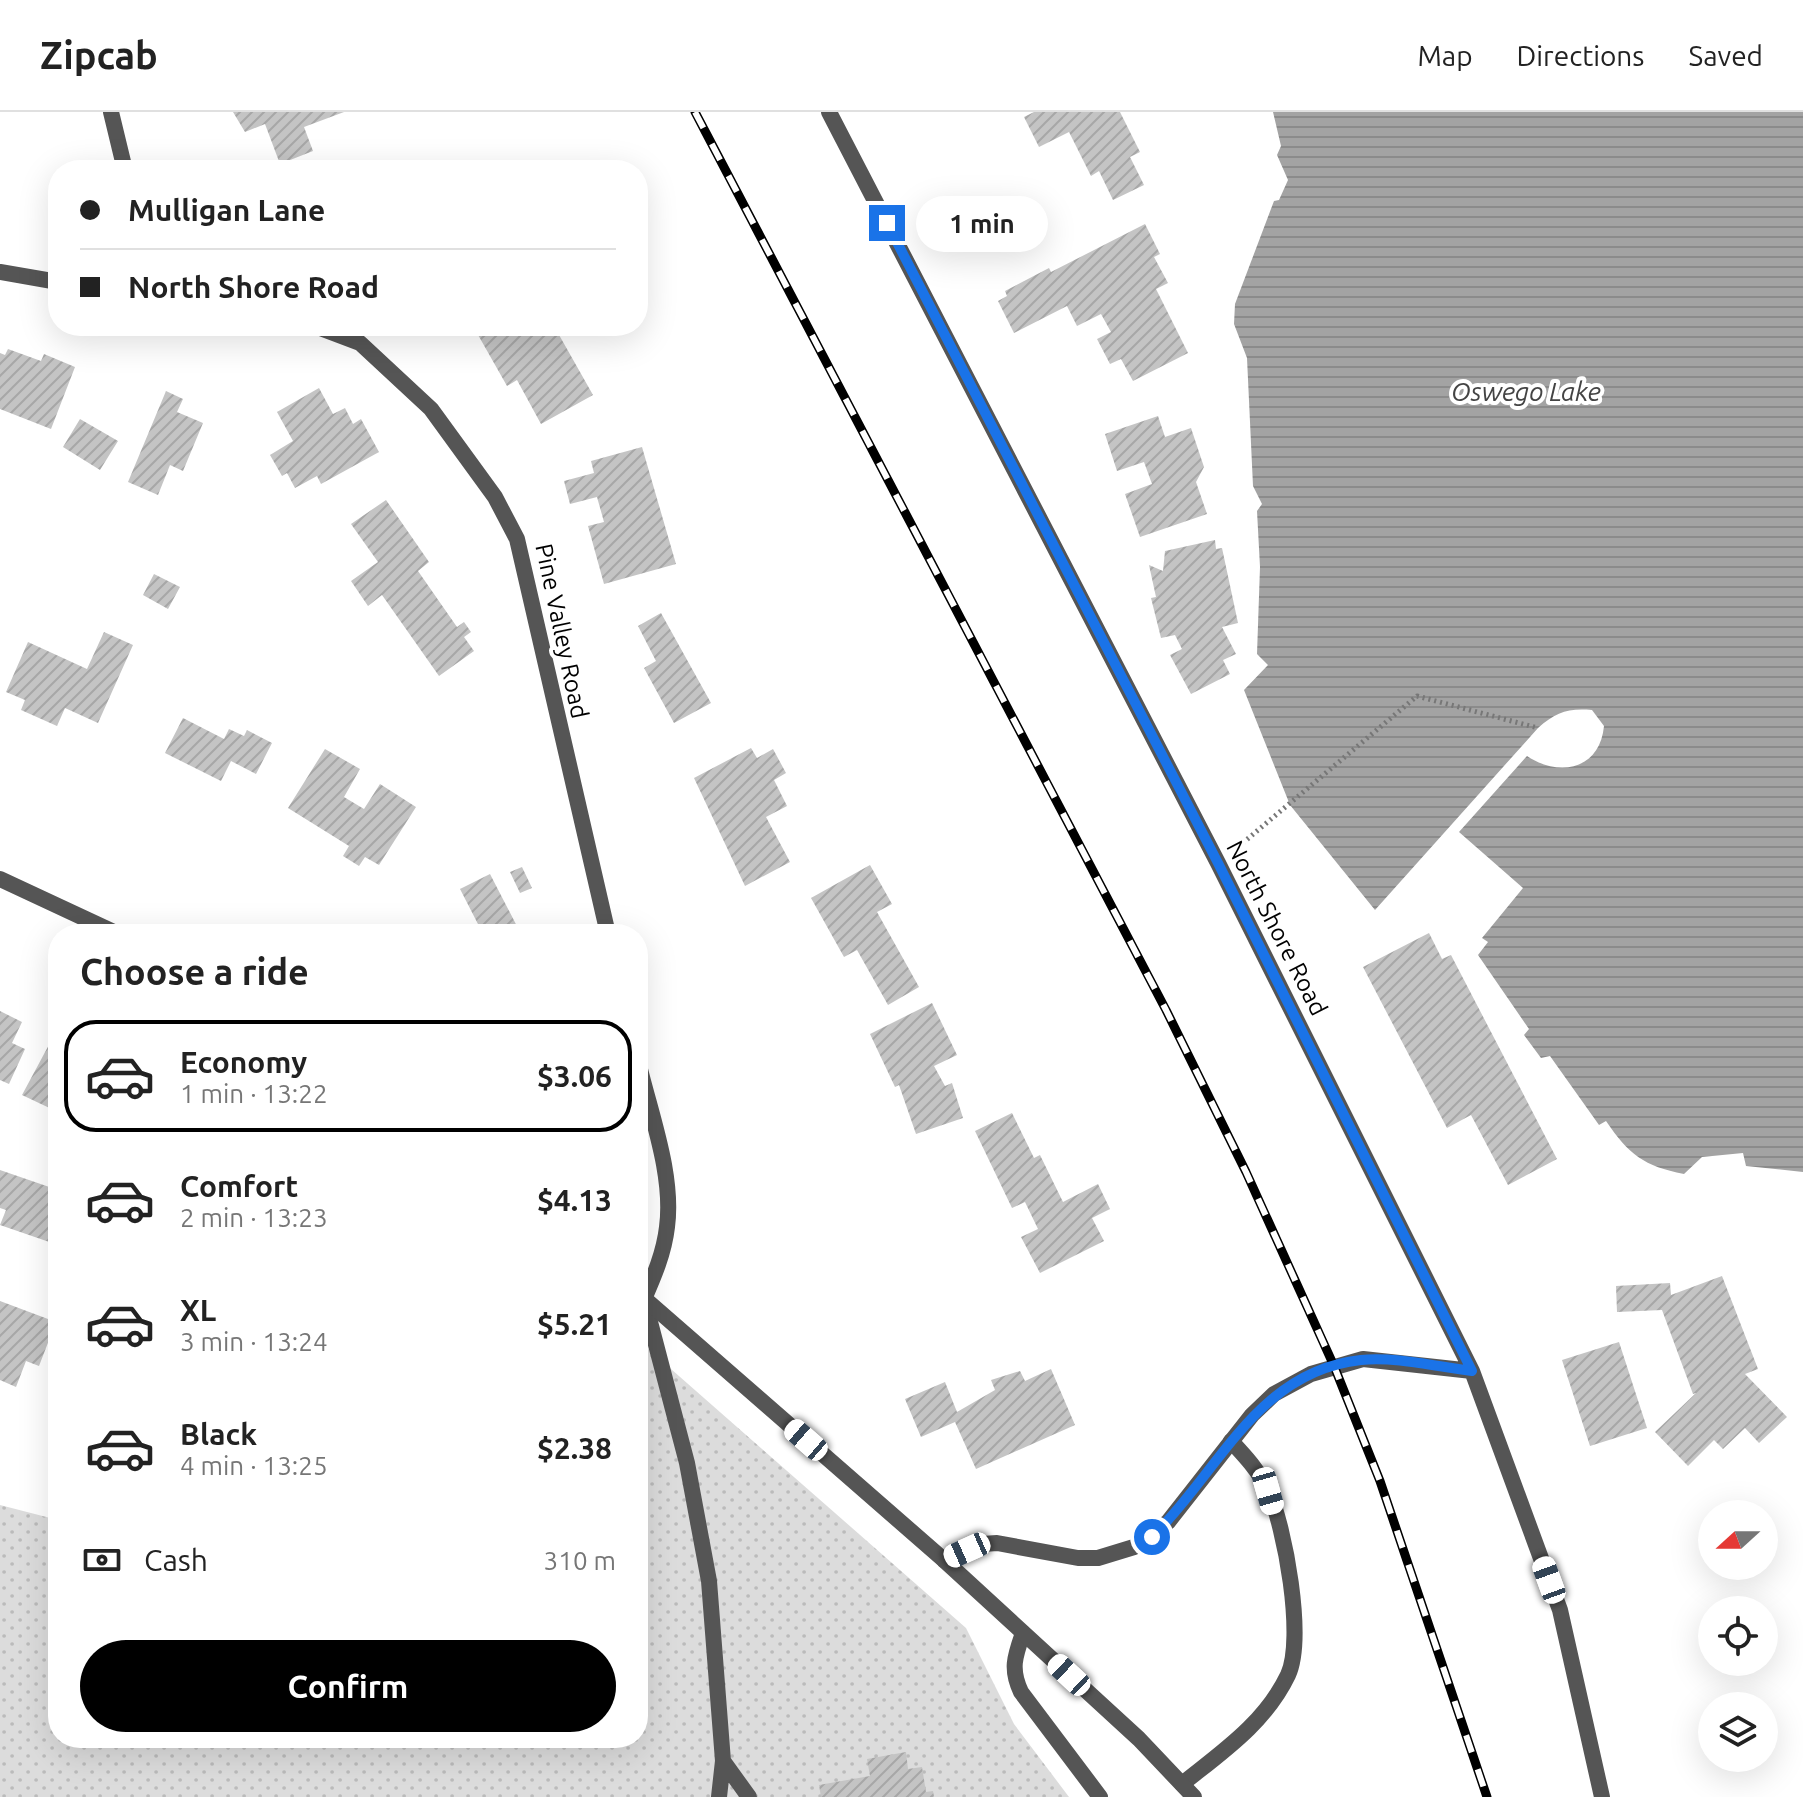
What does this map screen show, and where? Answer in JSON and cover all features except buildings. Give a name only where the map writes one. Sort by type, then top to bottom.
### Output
[{"type":"street","points":[[111,112],[123,160]]},
{"type":"street","name":"North Shore Road","points":[[829,112],[1218,863],[1472,1371],[1560,1610],[1602,1797]]},
{"type":"street","points":[[0,272],[48,280]]},
{"type":"street","name":"Pine Valley Road","points":[[341,336],[360,343],[431,409],[495,497],[517,539],[606,924]]},
{"type":"street","points":[[0,879],[97,924]]},
{"type":"street","points":[[648,1103],[664,1170],[668,1225],[659,1264],[648,1284]]},
{"type":"street","points":[[648,1302],[944,1560],[1139,1739],[1194,1797]]},
{"type":"street","points":[[648,1321],[687,1463],[709,1581],[723,1761],[719,1797]]},
{"type":"street","points":[[944,1560],[983,1544],[997,1543],[1078,1558],[1098,1558],[1134,1547],[1168,1522],[1231,1441],[1274,1394],[1334,1366],[1363,1359],[1472,1371]]},
{"type":"street","points":[[1182,1784],[1240,1738],[1266,1710],[1289,1673],[1295,1617],[1279,1526],[1268,1491],[1253,1465],[1231,1441]]},
{"type":"street","points":[[1023,1633],[1013,1661],[1013,1676],[1021,1692],[1100,1797]]},
{"type":"street","points":[[723,1761],[749,1797]]},
{"type":"path","points":[[1218,863],[1417,696],[1538,728]]},
{"type":"shaded area","points":[[648,1349],[966,1628],[1014,1724],[1069,1797],[0,1797],[0,1505],[48,1517],[48,1748],[648,1748]]},
{"type":"water","name":"Oswego Lake","points":[[1273,112],[1803,112],[1803,1172],[1746,1166],[1743,1153],[1702,1157],[1684,1174],[1648,1163],[1630,1151],[1606,1121],[1599,1125],[1550,1056],[1541,1058],[1524,1035],[1529,1029],[1478,955],[1488,942],[1482,938],[1523,888],[1459,832],[1527,756],[1552,767],[1565,768],[1587,760],[1601,741],[1604,726],[1592,710],[1563,712],[1538,728],[1375,910],[1290,805],[1244,690],[1268,665],[1257,654],[1260,567],[1257,511],[1262,504],[1253,486],[1247,358],[1234,324],[1235,304],[1274,201],[1279,200],[1288,180],[1277,155],[1281,146]]},
{"type":"railway","points":[[695,112],[1166,1010],[1246,1172],[1334,1366],[1380,1481],[1487,1797]]},
{"type":"route","points":[[887,223],[1218,863],[1472,1371],[1363,1359],[1311,1374],[1274,1394],[1252,1415],[1168,1522],[1152,1537]]}]
